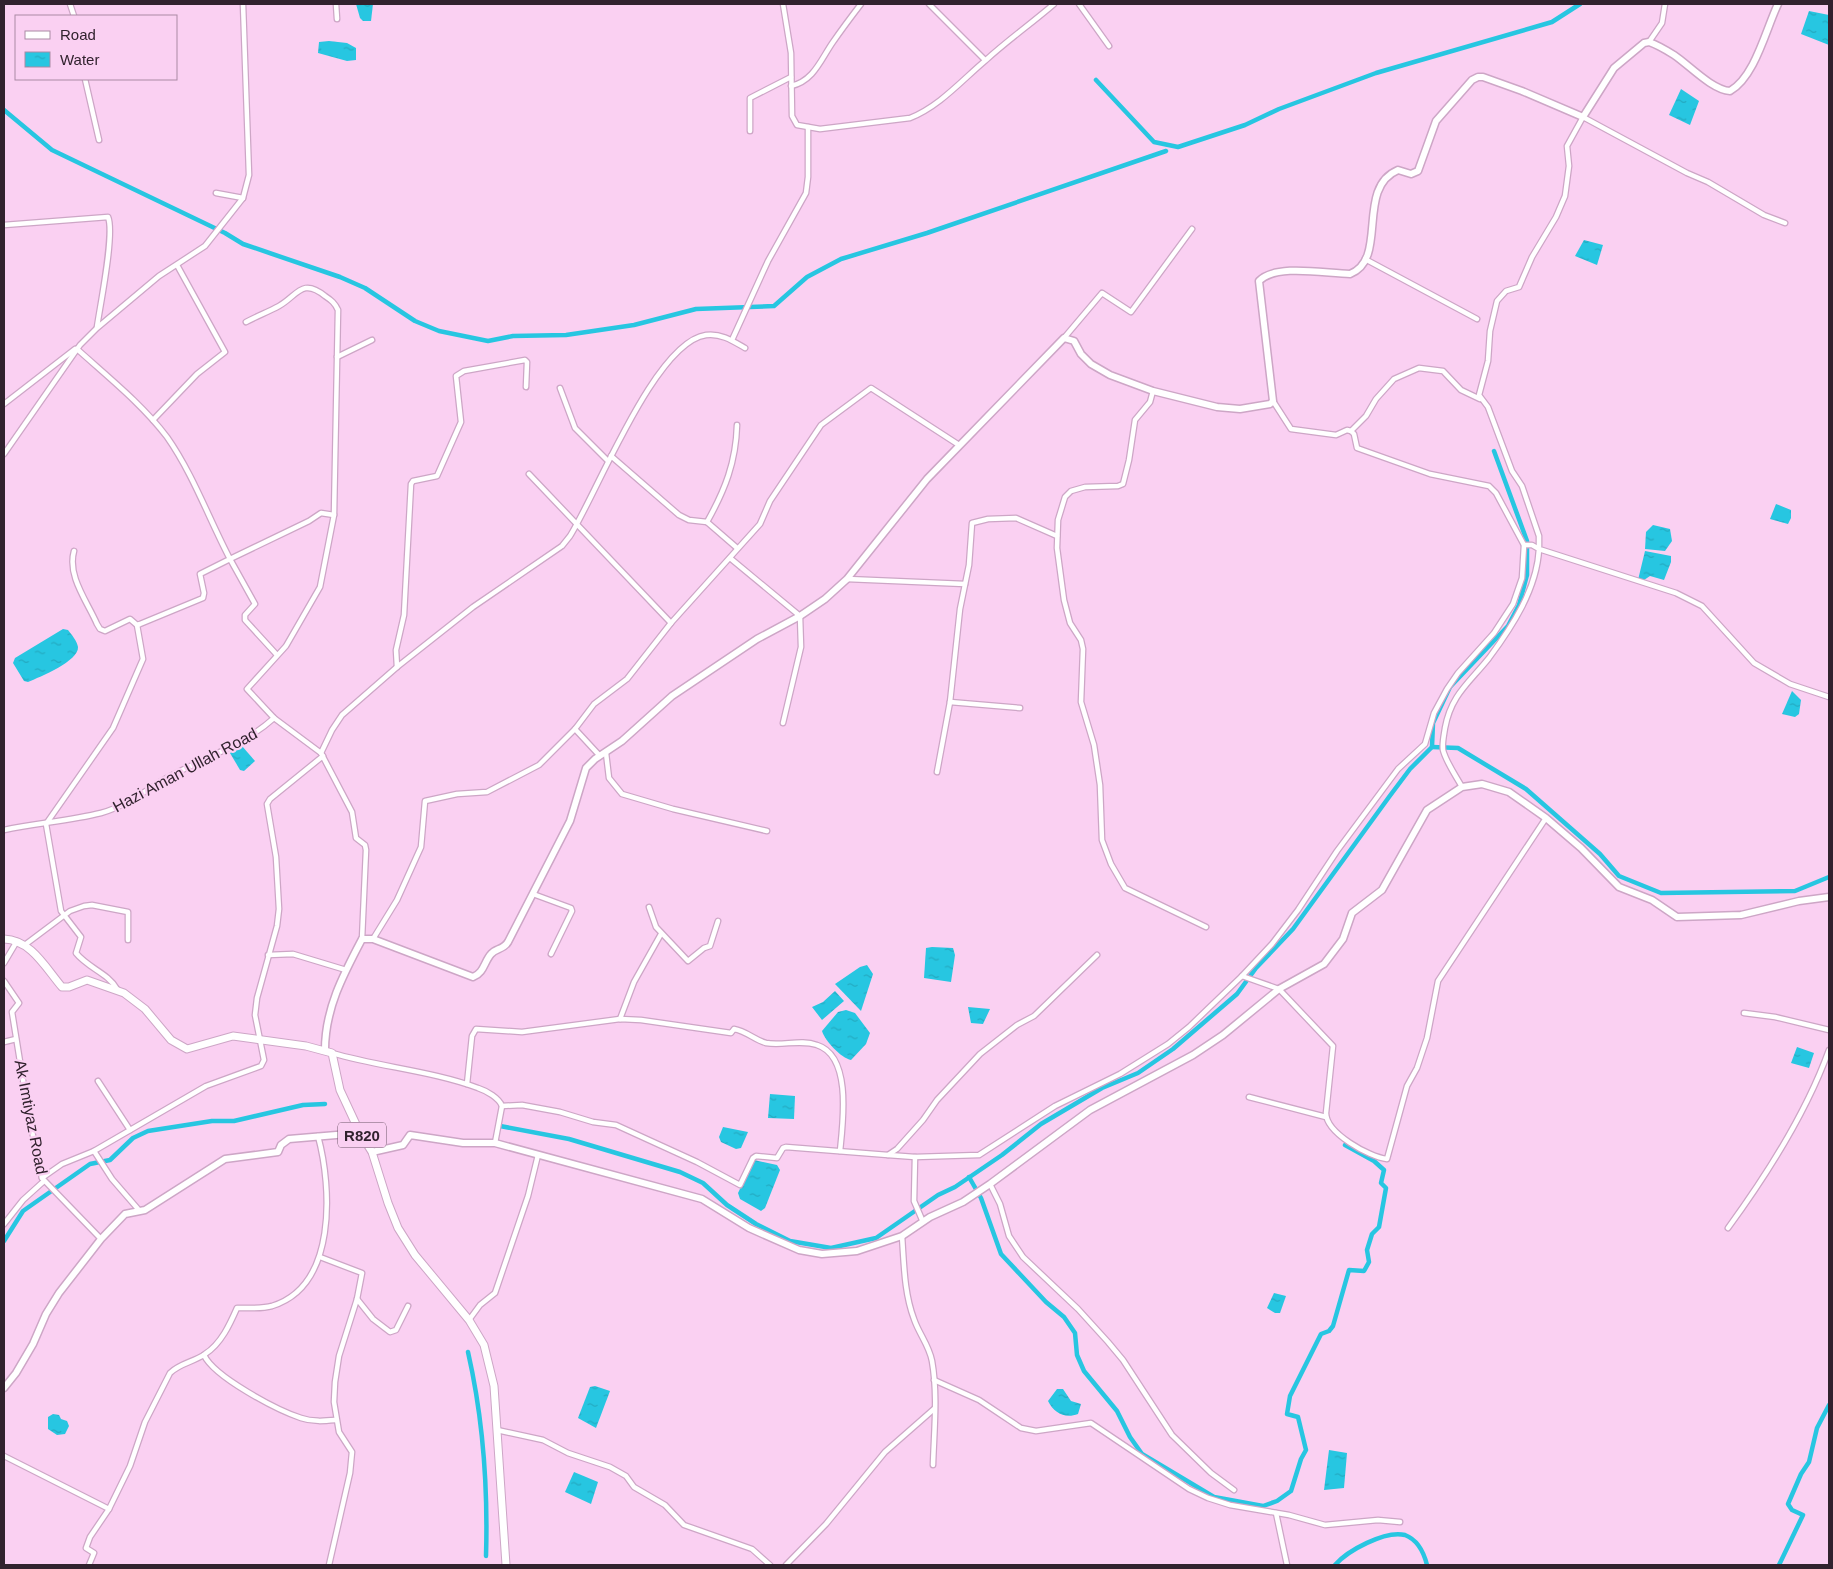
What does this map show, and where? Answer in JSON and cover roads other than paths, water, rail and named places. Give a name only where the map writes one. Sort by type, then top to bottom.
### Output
[{"type":"main road","points":[[325,1050],[327,1019],[346,970],[362,939],[374,939],[473,977],[481,973],[492,953],[504,948],[533,894],[570,821],[586,768],[672,696],[757,638],[800,616],[825,599],[847,579],[927,479],[1064,338],[1074,341],[1081,354],[1091,364],[1110,375],[1154,391],[1217,407],[1240,409],[1265,405],[1273,401],[1259,281],[1262,277],[1287,271],[1350,274],[1358,270],[1365,259],[1373,232],[1374,200],[1381,185],[1398,170],[1412,174],[1418,171],[1436,122],[1472,80],[1483,77],[1522,91],[1582,117],[1614,68],[1644,43],[1649,42],[1674,55],[1703,78],[1724,90],[1730,91],[1749,70],[1778,4]]},
{"type":"main road","points":[[372,1152],[403,1145],[410,1135],[463,1142],[495,1143],[702,1198],[749,1228],[799,1250],[822,1254],[857,1251],[902,1236],[923,1222],[976,1193],[1090,1110],[1193,1055],[1223,1035],[1279,989],[1324,964],[1343,939],[1352,913],[1382,890],[1427,810],[1462,788],[1482,784],[1504,790],[1546,818],[1581,848],[1619,887],[1652,900],[1677,917],[1740,915],[1798,901],[1829,898]]},
{"type":"main road","points":[[4,939],[18,940],[26,944],[62,987],[69,987],[87,980],[117,989],[132,997],[145,1008],[171,1040],[180,1047],[194,1048],[233,1036],[261,1039],[325,1050],[332,1053]]},
{"type":"main road","name":"R820","points":[[332,1053],[340,1090],[360,1133],[372,1152],[388,1204],[409,1248],[469,1320],[484,1345],[494,1386],[506,1565]]},
{"type":"main road","points":[[4,1388],[16,1373],[33,1344],[46,1314],[55,1300],[101,1239],[125,1214],[138,1209],[145,1210],[224,1159],[278,1152],[281,1145],[289,1139],[360,1133]]},
{"type":"street","points":[[4,404],[78,347],[97,328],[159,276],[205,246],[234,211],[242,198],[249,175],[244,4]]},
{"type":"street","points":[[336,4],[337,19]]},
{"type":"street","points":[[783,4],[791,53],[792,116],[797,125],[820,129],[910,118],[939,102],[985,60],[1054,4]]},
{"type":"street","points":[[791,86],[800,84],[822,62],[831,44],[861,4]]},
{"type":"street","points":[[929,4],[985,60]]},
{"type":"street","points":[[1079,4],[1109,46]]},
{"type":"street","points":[[1649,42],[1662,23],[1665,4]]},
{"type":"street","points":[[750,131],[750,98],[791,77]]},
{"type":"street","points":[[85,80],[99,140]]},
{"type":"street","points":[[1480,399],[1480,389],[1488,361],[1490,331],[1497,301],[1506,291],[1518,287],[1522,282],[1532,258],[1556,217],[1569,180],[1567,146],[1582,117],[1687,173],[1708,182],[1764,215],[1786,223]]},
{"type":"street","points":[[732,340],[768,262],[806,193],[808,177],[808,127]]},
{"type":"street","points":[[216,193],[242,198]]},
{"type":"street","points":[[4,225],[108,217],[110,224],[97,328]]},
{"type":"street","points":[[1064,338],[1102,293],[1131,312],[1192,229]]},
{"type":"street","points":[[1365,259],[1478,319]]},
{"type":"street","points":[[152,420],[197,374],[225,352],[177,265]]},
{"type":"street","points":[[246,322],[278,306],[294,292],[303,288],[312,288],[331,300],[338,310],[334,515],[320,587],[286,646],[247,688],[274,718],[322,754],[352,812],[356,838],[365,845],[362,939]]},
{"type":"street","points":[[4,1224],[23,1200],[62,1164],[94,1151],[206,1086],[261,1066],[264,1060],[256,1014],[257,998],[277,926],[278,909],[276,857],[267,804],[270,799],[322,754],[332,730],[342,715],[473,606],[562,546],[576,526],[609,459],[653,379],[673,357],[696,338],[706,335],[724,336],[745,348]]},
{"type":"street","points":[[337,357],[372,340]]},
{"type":"street","points":[[78,347],[152,420],[184,464],[254,604],[245,614],[245,620],[277,655]]},
{"type":"street","points":[[4,454],[78,347]]},
{"type":"street","points":[[398,667],[396,650],[404,615],[411,484],[413,481],[437,476],[451,448],[461,422],[456,376],[464,371],[525,360],[527,362],[526,387]]},
{"type":"street","points":[[1273,401],[1288,425],[1295,431],[1336,435],[1347,430],[1351,431],[1366,416],[1376,399],[1394,379],[1419,368],[1443,372],[1461,390],[1480,399],[1488,407],[1512,471],[1522,486],[1539,536],[1539,549],[1534,576],[1522,610],[1488,658],[1456,696],[1449,708],[1443,742],[1444,752],[1462,788]]},
{"type":"street","points":[[560,388],[574,428],[609,459],[680,514],[689,520],[707,522],[737,548]]},
{"type":"street","points":[[374,939],[397,900],[421,846],[425,801],[457,794],[487,792],[539,765],[574,730],[594,704],[627,679],[671,623],[760,524],[770,500],[821,425],[870,388],[873,388],[959,445]]},
{"type":"street","points":[[1154,391],[1150,402],[1135,420],[1130,460],[1123,484],[1118,486],[1085,487],[1071,491],[1065,497],[1061,507],[1057,536],[1064,600],[1070,623],[1081,640],[1083,649],[1081,702],[1094,745],[1100,785],[1102,840],[1111,864],[1125,888],[1206,927]]},
{"type":"street","points":[[707,522],[722,495],[734,464],[737,425]]},
{"type":"street","points":[[502,1106],[522,1105],[560,1112],[593,1122],[616,1124],[704,1166],[734,1184],[740,1185],[753,1158],[756,1156],[777,1158],[782,1148],[786,1147],[915,1157],[979,1155],[1055,1106],[1120,1074],[1168,1044],[1189,1027],[1243,976],[1289,922],[1337,850],[1398,769],[1425,744],[1434,713],[1447,689],[1458,672],[1494,633],[1513,604],[1522,578],[1525,545],[1496,493],[1489,486],[1430,474],[1357,448],[1354,434],[1351,431]]},
{"type":"street","points":[[529,474],[576,526],[671,623]]},
{"type":"street","points":[[136,625],[203,598],[204,593],[200,574],[309,522],[321,513],[334,515]]},
{"type":"street","points":[[936,772],[950,702],[972,523],[976,521],[1016,518],[1057,536]]},
{"type":"street","points":[[1525,545],[1532,545],[1539,549],[1676,593],[1697,602],[1754,663],[1790,684],[1829,696]]},
{"type":"street","points":[[74,551],[72,569],[100,629],[105,631],[130,619],[136,625],[144,659],[113,728],[46,824],[61,911],[81,937],[76,953],[94,969],[110,979],[117,989]]},
{"type":"street","points":[[730,558],[800,616],[801,648],[783,723]]},
{"type":"street","points":[[847,579],[965,584]]},
{"type":"street","points":[[950,702],[1020,708]]},
{"type":"street","name":"Hazi Aman Ullah Road","points":[[4,830],[46,824],[103,812],[141,796],[158,783],[255,734],[274,718]]},
{"type":"street","points":[[574,730],[603,755],[610,778],[622,794],[673,809],[767,831]]},
{"type":"street","points":[[1249,1097],[1326,1117],[1342,1138],[1376,1158],[1387,1159],[1407,1086],[1417,1068],[1427,1038],[1438,981],[1546,818]]},
{"type":"street","points":[[533,894],[571,908],[572,911],[551,954]]},
{"type":"street","points":[[26,944],[70,911],[92,905],[128,912],[128,940]]},
{"type":"street","points":[[649,907],[656,927],[661,934],[667,936],[670,944],[689,961],[704,948],[710,946],[718,921]]},
{"type":"street","points":[[620,1019],[634,982],[661,934]]},
{"type":"street","points":[[4,963],[18,940]]},
{"type":"street","points":[[268,954],[294,954],[346,970]]},
{"type":"street","points":[[888,1155],[897,1149],[924,1120],[937,1100],[980,1054],[1017,1025],[1034,1016],[1097,955]]},
{"type":"street","points":[[1243,976],[1279,989],[1333,1046],[1326,1117]]},
{"type":"street","name":"Ak Imtiyaz Road","points":[[4,981],[19,1003],[12,1012],[29,1117],[44,1181],[101,1239]]},
{"type":"street","points":[[1744,1013],[1775,1017],[1829,1030]]},
{"type":"street","points":[[467,1084],[472,1036],[476,1029],[522,1032],[620,1019],[731,1032],[734,1029],[765,1043],[815,1044],[825,1048],[835,1059],[840,1073],[843,1118],[840,1151]]},
{"type":"street","points":[[4,1042],[16,1039]]},
{"type":"street","points":[[1728,1228],[1757,1188],[1820,1076],[1829,1050]]},
{"type":"street","points":[[332,1053],[366,1064],[467,1084],[487,1092],[500,1101],[502,1106],[495,1143]]},
{"type":"street","points":[[98,1081],[130,1130]]},
{"type":"street","points":[[89,1565],[94,1553],[86,1548],[90,1537],[109,1509],[130,1466],[145,1422],[164,1382],[176,1367],[204,1355],[225,1332],[237,1308],[271,1306],[284,1301],[309,1278],[320,1257],[326,1222],[325,1173],[318,1136]]},
{"type":"street","points":[[94,1151],[102,1166],[138,1209]]},
{"type":"street","points":[[469,1320],[480,1305],[495,1293],[528,1196],[538,1155]]},
{"type":"street","points":[[915,1157],[914,1200],[923,1222]]},
{"type":"street","points":[[989,1184],[1000,1204],[1009,1236],[1023,1257],[1078,1309],[1108,1342],[1123,1360],[1172,1435],[1212,1473],[1234,1490]]},
{"type":"street","points":[[902,1236],[908,1298],[914,1320],[925,1339],[932,1360],[934,1380],[933,1465]]},
{"type":"street","points":[[320,1257],[360,1271],[362,1275],[357,1300],[338,1356],[334,1402],[336,1420],[341,1437],[352,1452],[350,1473],[329,1565]]},
{"type":"street","points":[[357,1300],[373,1318],[390,1332],[396,1330],[408,1306]]},
{"type":"street","points":[[204,1355],[207,1362],[228,1380],[288,1413],[318,1421],[336,1420]]},
{"type":"street","points":[[934,1380],[979,1400],[1021,1428],[1036,1431],[1091,1423],[1189,1489],[1230,1505],[1276,1513],[1324,1525],[1378,1520],[1400,1522]]},
{"type":"street","points":[[786,1565],[826,1524],[884,1452],[934,1409]]},
{"type":"street","points":[[497,1430],[543,1440],[568,1453],[610,1467],[626,1476],[634,1487],[665,1505],[684,1525],[752,1549],[770,1565]]},
{"type":"street","points":[[4,1456],[109,1509]]},
{"type":"street","points":[[1276,1513],[1287,1565]]},
{"type":"water","points":[[356,4],[373,4],[371,21],[363,21],[360,18]]},
{"type":"water","points":[[1809,11],[1829,15],[1829,45],[1801,34]]},
{"type":"water","points":[[319,42],[347,43],[356,48],[356,60],[347,61],[318,53]]},
{"type":"water","points":[[1681,89],[1699,101],[1690,125],[1669,115]]},
{"type":"water","points":[[1584,240],[1603,245],[1597,265],[1575,256]]},
{"type":"water","points":[[1776,504],[1791,510],[1791,518],[1788,524],[1770,519]]},
{"type":"water","points":[[1653,525],[1670,529],[1672,541],[1665,551],[1645,549],[1646,532]]},
{"type":"water","points":[[1645,551],[1671,556],[1671,562],[1664,580],[1650,576],[1644,580],[1638,580]]},
{"type":"water","points":[[63,629],[68,630],[75,640],[78,647],[77,652],[58,668],[28,682],[24,681],[13,663],[15,658]]},
{"type":"water","points":[[1792,691],[1801,700],[1799,714],[1795,717],[1782,714]]},
{"type":"water","points":[[242,746],[255,761],[244,771],[240,770],[230,753]]},
{"type":"water","points":[[926,948],[953,948],[955,955],[951,982],[924,978]]},
{"type":"water","points":[[867,965],[873,974],[861,1011],[835,984],[860,967]]},
{"type":"water","points":[[835,991],[844,1001],[822,1020],[812,1007],[823,1002]]},
{"type":"water","points":[[968,1007],[990,1009],[983,1024],[971,1023]]},
{"type":"water","points":[[846,1010],[855,1013],[870,1033],[866,1044],[851,1060],[834,1048],[822,1031],[838,1012]]},
{"type":"water","points":[[1797,1047],[1814,1053],[1809,1068],[1791,1063]]},
{"type":"water","points":[[770,1094],[795,1096],[794,1119],[768,1118]]},
{"type":"water","points":[[723,1127],[748,1132],[741,1148],[736,1149],[721,1142],[719,1137]]},
{"type":"water","points":[[754,1160],[777,1165],[780,1170],[765,1208],[761,1211],[740,1199],[738,1193]]},
{"type":"water","points":[[1274,1293],[1286,1296],[1280,1313],[1275,1313],[1267,1308]]},
{"type":"water","points":[[595,1386],[610,1391],[596,1428],[578,1418],[590,1387]]},
{"type":"water","points":[[1057,1389],[1063,1389],[1071,1401],[1081,1404],[1078,1414],[1064,1415],[1053,1409],[1048,1401]]},
{"type":"water","points":[[53,1414],[59,1415],[61,1419],[67,1421],[69,1426],[65,1434],[57,1435],[48,1429],[48,1417]]},
{"type":"water","points":[[1329,1450],[1347,1453],[1344,1488],[1324,1490]]},
{"type":"water","points":[[574,1472],[598,1482],[591,1504],[565,1492]]},
{"type":"waterway","points":[[1096,80],[1154,142],[1178,147],[1245,125],[1279,109],[1376,73],[1552,22],[1580,4]]},
{"type":"waterway","points":[[4,110],[52,150],[225,233],[243,244],[340,277],[365,288],[415,321],[439,331],[488,341],[513,336],[566,335],[634,325],[696,309],[774,306],[807,277],[841,259],[927,233],[1166,151]]},
{"type":"waterway","points":[[500,1126],[569,1139],[680,1172],[703,1183],[727,1205],[756,1224],[790,1241],[831,1248],[876,1238],[938,1195],[955,1187],[1002,1155],[1041,1124],[1102,1088],[1138,1073],[1173,1049],[1237,994],[1256,968],[1293,929],[1410,769],[1432,747],[1433,723],[1450,687],[1508,626],[1519,605],[1527,575],[1527,541],[1494,451]]},
{"type":"waterway","points":[[1432,747],[1458,748],[1526,789],[1600,854],[1619,876],[1661,893],[1795,891],[1829,877]]},
{"type":"waterway","points":[[4,1241],[23,1211],[90,1164],[110,1160],[133,1138],[148,1131],[212,1121],[234,1121],[303,1105],[325,1104]]},
{"type":"waterway","points":[[969,1177],[981,1198],[1001,1254],[1046,1302],[1064,1317],[1075,1333],[1077,1355],[1084,1371],[1117,1411],[1130,1437],[1142,1454],[1214,1497],[1263,1506],[1277,1501],[1291,1491],[1301,1459],[1306,1450],[1298,1417],[1287,1414],[1290,1396],[1321,1334],[1329,1331],[1333,1326],[1349,1270],[1364,1271],[1369,1262],[1367,1250],[1372,1234],[1379,1227],[1386,1188],[1381,1183],[1384,1170],[1374,1161],[1345,1145]]},
{"type":"waterway","points":[[468,1352],[481,1428],[485,1479],[486,1556]]},
{"type":"waterway","points":[[1779,1565],[1803,1515],[1792,1510],[1788,1504],[1801,1474],[1809,1462],[1817,1428],[1829,1405]]},
{"type":"waterway","points":[[1335,1565],[1357,1548],[1377,1539],[1397,1534],[1405,1535],[1414,1540],[1422,1552],[1427,1565]]}]
